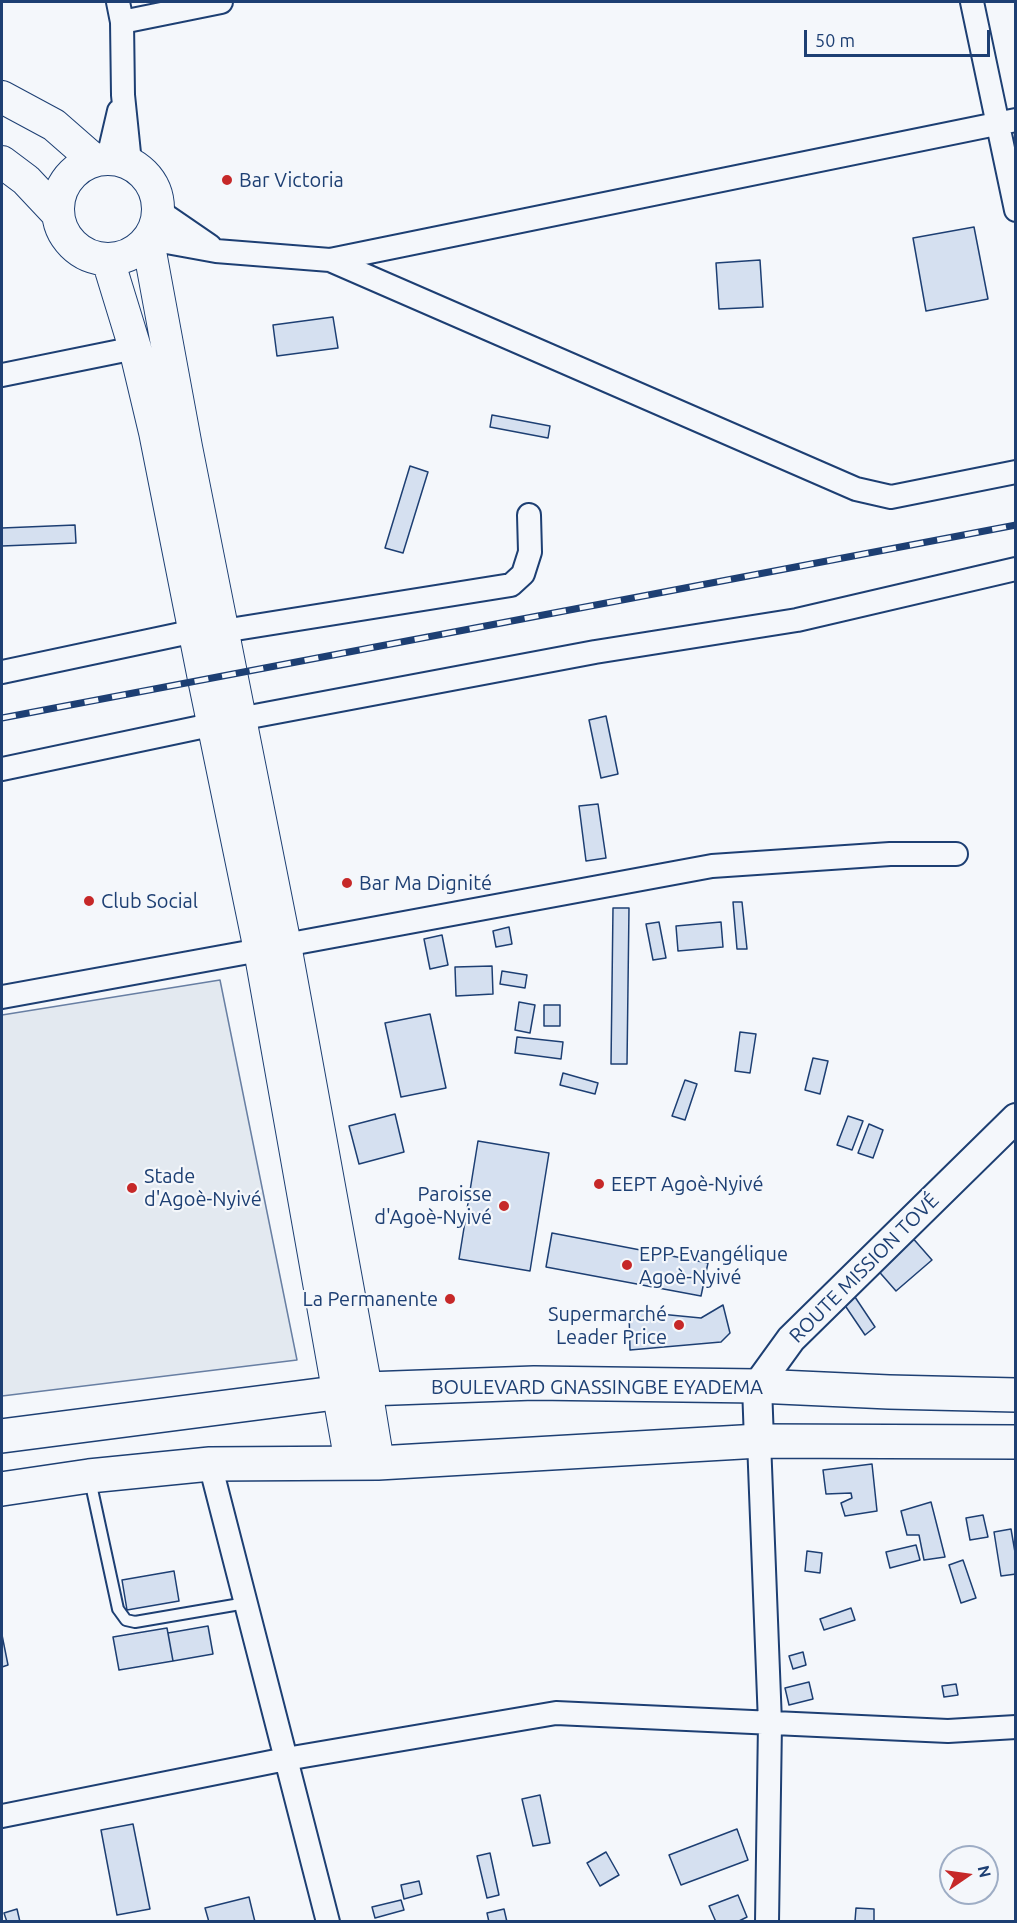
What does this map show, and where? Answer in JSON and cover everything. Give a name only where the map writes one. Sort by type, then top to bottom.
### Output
[{"type":"highway","name":"BOULEVARD GNASSINGBE EYADEMA","points":[[2,1436],[352,1391],[534,1383],[757,1386],[1016,1395]]},
{"type":"highway","points":[[2,1489],[89,1476],[210,1464],[364,1463],[759,1441],[1016,1442]]},
{"type":"main road","points":[[2,97],[54,125],[110,160],[146,175],[156,192],[152,230],[186,447],[209,631]]},
{"type":"main road","points":[[57,213],[62,186],[80,166],[110,160]]},
{"type":"main road","points":[[2,162],[26,180],[57,213],[65,237],[84,254],[108,260],[130,255],[152,230]]},
{"type":"main road","points":[[108,260],[135,348],[155,432],[209,631],[273,948],[364,1463]]},
{"type":"street","points":[[110,160],[123,95],[120,12],[221,2]]},
{"type":"street","points":[[972,2],[1007,122],[1016,210]]},
{"type":"street","points":[[152,230],[216,251],[330,260],[1007,122]]},
{"type":"street","points":[[330,260],[856,489],[891,497],[1016,472]]},
{"type":"street","points":[[2,375],[135,348]]},
{"type":"street","points":[[2,672],[209,631],[511,585],[523,574],[530,552],[529,515]]},
{"type":"street","points":[[2,769],[227,722],[595,652],[797,620],[1016,569]]},
{"type":"street","points":[[2,996],[712,866],[890,854],[956,854]]},
{"type":"street","name":"ROUTE MISSION TOVÉ","points":[[757,1386],[791,1339],[1016,1118]]},
{"type":"street","points":[[757,1386],[770,1723],[767,1922]]},
{"type":"street","points":[[210,1464],[328,1922]]},
{"type":"street","points":[[2,1816],[286,1759],[556,1713],[948,1731],[1016,1727]]},
{"type":"lane","points":[[89,1476],[118,1609],[126,1620],[135,1623],[246,1603]]},
{"type":"shaded area","name":"Stade d'Agoè-Nyivé","points":[[220,980],[297,1360],[2,1396],[2,1015]]},
{"type":"building","points":[[974,227],[988,299],[926,311],[913,238]]},
{"type":"building","points":[[760,260],[763,307],[719,309],[716,263]]},
{"type":"building","points":[[333,317],[338,348],[277,356],[273,325]]},
{"type":"building","points":[[492,415],[550,426],[548,438],[490,427]]},
{"type":"building","points":[[410,466],[428,472],[403,553],[385,548]]},
{"type":"building","points":[[75,525],[76,543],[2,546],[2,528]]},
{"type":"building","points":[[606,716],[618,774],[601,778],[589,720]]},
{"type":"building","points":[[598,804],[606,858],[586,861],[579,806]]},
{"type":"building","points":[[733,902],[742,902],[747,949],[737,949]]},
{"type":"building","points":[[613,908],[629,908],[627,1064],[611,1064]]},
{"type":"building","points":[[659,922],[666,958],[653,960],[646,924]]},
{"type":"building","points":[[721,922],[723,947],[678,951],[676,926]]},
{"type":"building","points":[[509,927],[512,944],[496,947],[493,931]]},
{"type":"building","points":[[442,935],[448,965],[430,969],[424,939]]},
{"type":"building","points":[[492,966],[493,994],[456,996],[455,967]]},
{"type":"building","points":[[502,971],[527,975],[525,988],[500,984]]},
{"type":"building","points":[[519,1002],[535,1005],[530,1033],[515,1030]]},
{"type":"building","points":[[544,1005],[560,1005],[560,1026],[544,1026]]},
{"type":"building","points":[[430,1014],[446,1088],[401,1097],[385,1023]]},
{"type":"building","points":[[740,1032],[756,1034],[750,1073],[735,1071]]},
{"type":"building","points":[[517,1037],[563,1042],[561,1059],[515,1053]]},
{"type":"building","points":[[813,1058],[828,1061],[820,1094],[805,1090]]},
{"type":"building","points":[[563,1073],[598,1083],[595,1094],[560,1085]]},
{"type":"building","points":[[685,1080],[697,1084],[685,1120],[672,1116]]},
{"type":"building","points":[[395,1114],[404,1152],[359,1164],[349,1126]]},
{"type":"building","points":[[848,1116],[863,1121],[852,1150],[837,1145]]},
{"type":"building","points":[[869,1124],[883,1130],[873,1158],[858,1153]]},
{"type":"building","name":"Paroisse d'Agoè-Nyivé","points":[[478,1141],[549,1153],[530,1271],[459,1259]]},
{"type":"building","name":"EPP Evangélique Agoè-Nyivé","points":[[552,1233],[708,1263],[701,1296],[546,1267]]},
{"type":"building","points":[[910,1235],[932,1260],[896,1291],[875,1267]]},
{"type":"building","points":[[855,1297],[875,1327],[865,1335],[844,1304]]},
{"type":"building","name":"Supermarché Leader Price","points":[[723,1305],[730,1333],[721,1342],[630,1350],[629,1311],[701,1318]]},
{"type":"building","points":[[872,1464],[877,1511],[845,1516],[841,1503],[852,1498],[851,1493],[826,1494],[823,1470]]},
{"type":"building","points":[[931,1502],[945,1557],[924,1560],[919,1535],[907,1535],[901,1511]]},
{"type":"building","points":[[983,1515],[988,1537],[970,1540],[966,1518]]},
{"type":"building","points":[[1011,1529],[1016,1574],[1001,1576],[994,1532]]},
{"type":"building","points":[[916,1545],[920,1560],[890,1568],[886,1552]]},
{"type":"building","points":[[807,1551],[822,1553],[820,1573],[805,1571]]},
{"type":"building","points":[[963,1560],[976,1598],[961,1603],[949,1565]]},
{"type":"building","points":[[174,1571],[179,1601],[127,1610],[122,1580]]},
{"type":"building","points":[[851,1608],[855,1620],[824,1630],[820,1619]]},
{"type":"building","points":[[208,1626],[213,1654],[173,1661],[168,1633]]},
{"type":"building","points":[[167,1628],[173,1661],[119,1670],[113,1637]]},
{"type":"building","points":[[2,1635],[8,1665],[2,1667]]},
{"type":"building","points":[[803,1652],[806,1665],[793,1669],[789,1656]]},
{"type":"building","points":[[809,1682],[813,1699],[789,1705],[785,1688]]},
{"type":"building","points":[[956,1684],[958,1695],[944,1697],[942,1686]]},
{"type":"building","points":[[540,1795],[550,1843],[533,1846],[522,1799]]},
{"type":"building","points":[[133,1824],[150,1909],[117,1915],[101,1830]]},
{"type":"building","points":[[737,1829],[748,1860],[681,1885],[669,1855]]},
{"type":"building","points":[[606,1852],[619,1875],[600,1886],[587,1863]]},
{"type":"building","points":[[490,1853],[499,1895],[487,1898],[477,1856]]},
{"type":"building","points":[[419,1881],[422,1894],[404,1899],[401,1885]]},
{"type":"building","points":[[738,1895],[747,1917],[737,1922],[716,1922],[709,1906]]},
{"type":"building","points":[[249,1897],[255,1922],[209,1922],[205,1908]]},
{"type":"building","points":[[401,1900],[404,1910],[375,1918],[372,1907]]},
{"type":"building","points":[[856,1908],[874,1909],[874,1922],[855,1921]]},
{"type":"building","points":[[17,1909],[20,1922],[7,1922],[4,1913]]},
{"type":"building","points":[[504,1909],[507,1922],[489,1922],[487,1913]]},
{"type":"railway","points":[[2,718],[1016,525]]},
{"type":"place","name":"Bar Victoria","points":[[227,180]]},
{"type":"place","name":"Bar Ma Dignité","points":[[347,883]]},
{"type":"place","name":"Club Social","points":[[89,901]]},
{"type":"place","name":"EEPT Agoè-Nyivé","points":[[599,1184]]},
{"type":"place","name":"Stade d'Agoè-Nyivé","points":[[132,1188]]},
{"type":"place","name":"Paroisse d'Agoè-Nyivé","points":[[504,1206]]},
{"type":"place","name":"EPP Evangélique Agoè-Nyivé","points":[[627,1265]]},
{"type":"place","name":"La Permanente","points":[[450,1299]]},
{"type":"place","name":"Supermarché Leader Price","points":[[679,1325]]}]
